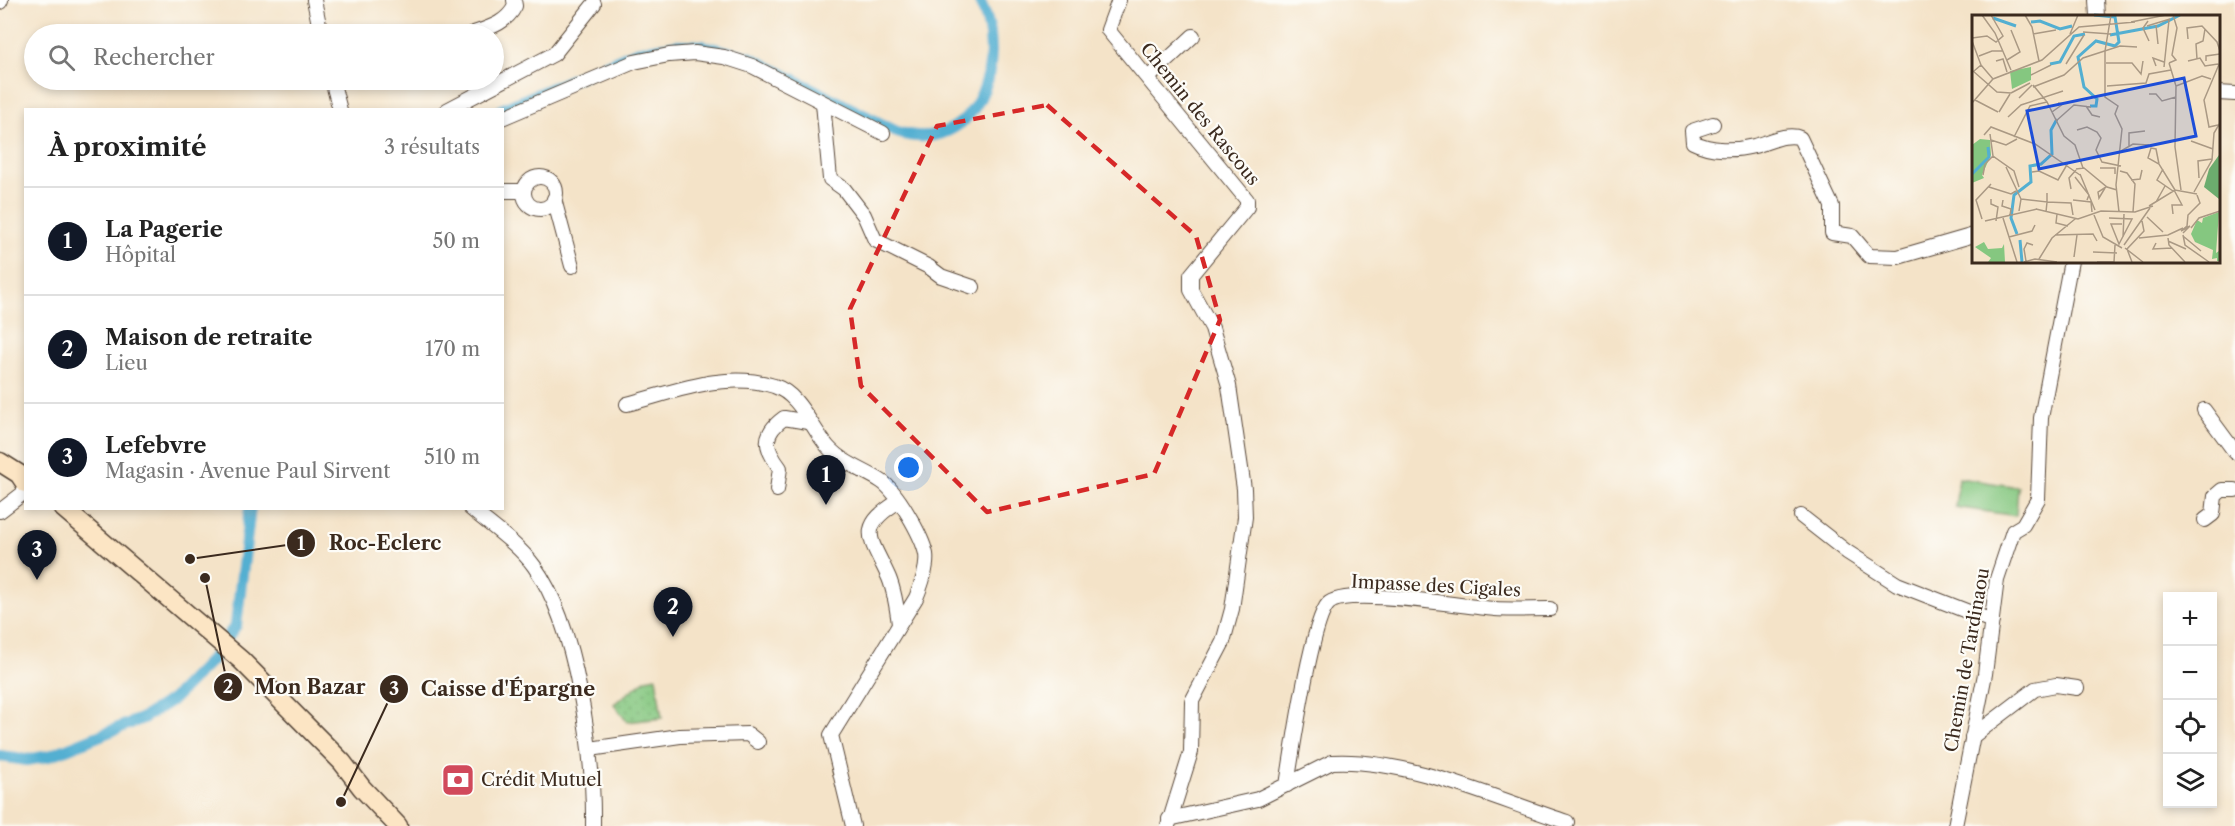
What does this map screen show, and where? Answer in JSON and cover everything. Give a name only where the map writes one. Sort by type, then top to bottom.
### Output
[{"type":"street","points":[[314,0],[319,24]]},
{"type":"street","points":[[499,24],[511,14],[515,6],[514,0]]},
{"type":"street","name":"Chemin des Rascous","points":[[1119,0],[1108,30],[1247,200],[1247,207],[1191,275],[1191,290],[1212,328],[1229,386],[1244,489],[1245,517],[1232,609],[1223,642],[1192,701],[1191,752],[1168,823]]},
{"type":"street","points":[[2096,0],[2097,15]]},
{"type":"street","points":[[504,80],[554,54],[594,4]]},
{"type":"street","points":[[1148,78],[1194,36]]},
{"type":"street","points":[[504,117],[634,62],[669,55],[695,53],[724,57],[752,66],[883,132]]},
{"type":"street","points":[[337,90],[340,108]]},
{"type":"street","points":[[451,108],[485,90]]},
{"type":"street","points":[[2220,93],[2235,94]]},
{"type":"street","points":[[823,103],[830,179],[844,189],[864,215],[875,240],[929,267],[941,276],[973,287]]},
{"type":"street","points":[[1713,124],[1692,131],[1693,142],[1727,150],[1751,147],[1789,136],[1800,138],[1832,206],[1832,232],[1852,236],[1869,256],[1898,256],[1972,236]]},
{"type":"street","points":[[554,199],[548,206],[538,208],[529,205],[524,191],[528,182],[543,177],[552,183],[554,199],[572,266]]},
{"type":"street","points":[[504,191],[524,191]]},
{"type":"street","name":"Chemin de Tardinaou","points":[[1955,826],[1985,674],[1997,579],[2013,531],[2023,525],[2038,499],[2041,418],[2070,262]]},
{"type":"street","points":[[627,404],[730,380],[777,387],[801,407],[808,422],[830,449],[845,461],[884,483],[899,501],[926,555],[920,589],[831,735],[853,826]]},
{"type":"street","points":[[2204,410],[2235,452]]},
{"type":"street","points":[[777,490],[780,468],[771,456],[767,440],[770,428],[784,417],[808,422]]},
{"type":"street","points":[[0,462],[19,474],[24,482]]},
{"type":"street","points":[[0,470],[24,482]]},
{"type":"street","points":[[2205,520],[2212,514],[2215,496],[2222,490],[2235,490]]},
{"type":"street","points":[[0,511],[24,493]]},
{"type":"street","points":[[0,516],[14,501]]},
{"type":"street","points":[[899,501],[880,513],[874,521],[870,542],[895,596],[899,624]]},
{"type":"street","points":[[65,510],[72,513],[116,555],[289,705],[354,775],[362,788],[404,824]]},
{"type":"street","points":[[472,510],[533,565],[545,583],[567,643],[590,749],[593,826]]},
{"type":"street","points":[[1801,516],[1847,552],[1897,584],[1992,621]]},
{"type":"street","name":"Impasse des Cigales","points":[[1287,785],[1310,663],[1323,612],[1329,602],[1369,596],[1496,609],[1550,609]]},
{"type":"street","points":[[1972,737],[2034,689],[2056,686],[2078,688]]},
{"type":"street","points":[[590,749],[680,736],[748,734],[758,741]]},
{"type":"street","points":[[1168,823],[1258,799],[1332,762],[1409,769],[1567,822]]},
{"type":"highlighted area","points":[[1047,105],[1196,236],[1220,320],[1154,474],[987,512],[861,386],[850,309],[937,126]]},
{"type":"green space","points":[[1959,478],[2018,487],[2016,516],[1955,507]]},
{"type":"green space","points":[[656,677],[662,718],[627,722],[614,704],[646,679]]},
{"type":"waterway","points":[[504,109],[636,52],[678,45],[702,46],[749,57],[897,132],[925,136],[948,131],[967,117],[980,98],[988,75],[991,49],[988,24],[979,0]]},
{"type":"waterway","points":[[0,756],[27,760],[49,756],[143,718],[173,699],[212,659],[236,625],[250,510]]},
{"type":"place","name":"La Pagerie","points":[[826,505]]},
{"type":"place","name":"Roc-Eclerc","points":[[190,559]]},
{"type":"place","name":"Mon Bazar","points":[[205,578]]},
{"type":"place","name":"Lefebvre","points":[[37,580]]},
{"type":"place","name":"Maison de retraite","points":[[673,637]]},
{"type":"place","name":"Crédit Mutuel","points":[[458,780]]},
{"type":"place","name":"Caisse d'Épargne","points":[[341,802]]}]
